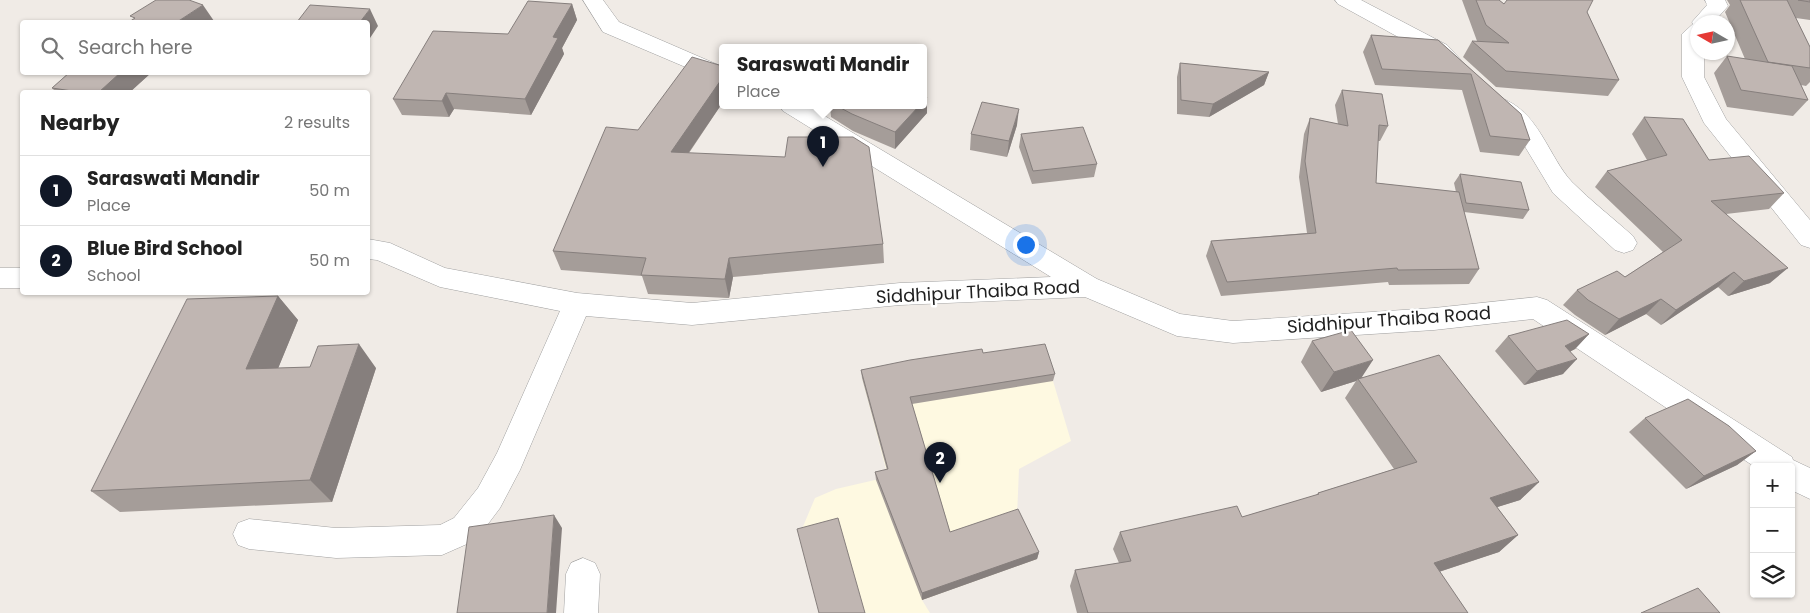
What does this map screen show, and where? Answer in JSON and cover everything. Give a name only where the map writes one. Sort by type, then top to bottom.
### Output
[{"type":"street","points":[[593,0],[611,27],[719,74]]},
{"type":"street","points":[[1345,0],[1439,50],[1526,129],[1562,187],[1624,243]]},
{"type":"street","points":[[1710,15],[1718,6],[1715,0]]},
{"type":"street","points":[[1693,60],[1693,77],[1716,123],[1810,238]]},
{"type":"street","points":[[796,109],[1087,286]]},
{"type":"street","name":"Siddhipur Thaiba Road","points":[[370,249],[381,250],[440,277],[577,304],[692,314],[900,294],[1087,286],[1177,325],[1233,332],[1434,319],[1537,308],[1775,463]]},
{"type":"street","points":[[0,278],[20,278]]},
{"type":"street","points":[[248,534],[336,543],[442,540],[465,529],[489,498],[509,460],[577,304]]},
{"type":"street","points":[[1795,476],[1810,485]]},
{"type":"street","points":[[581,613],[583,574]]},
{"type":"shaded area","points":[[900,370],[1053,381],[1071,441],[1019,469],[1017,516],[1037,559],[922,600],[930,613],[819,613],[799,536],[815,498],[836,489],[888,477],[862,378]]},
{"type":"building","points":[[156,0],[189,0],[203,5],[180,20],[132,20],[135,18],[130,16]]},
{"type":"building","points":[[1476,0],[1499,0],[1504,4],[1507,0],[1593,0],[1587,12],[1619,80],[1506,71],[1472,41],[1509,43],[1486,25]]},
{"type":"building","points":[[1740,0],[1787,0],[1810,47],[1810,68],[1768,62]]},
{"type":"building","points":[[528,1],[572,4],[553,37],[558,38],[525,99],[446,93],[442,101],[393,99],[433,31],[508,34]]},
{"type":"building","points":[[310,5],[370,9],[362,20],[299,20]]},
{"type":"building","points":[[1371,35],[1438,40],[1521,114],[1530,140],[1490,136],[1471,74],[1382,69]]},
{"type":"building","points":[[692,57],[719,65],[719,83],[671,152],[785,157],[788,137],[853,137],[869,147],[883,244],[729,258],[725,279],[641,275],[646,258],[553,251],[606,127],[638,130]]},
{"type":"building","points":[[1735,57],[1792,66],[1808,100],[1741,90],[1729,60],[1735,60]]},
{"type":"building","points":[[1180,63],[1269,72],[1213,104],[1181,100]]},
{"type":"building","points":[[67,75],[118,75],[101,90],[52,88]]},
{"type":"building","points":[[1342,90],[1382,94],[1388,126],[1379,125],[1376,183],[1459,192],[1479,269],[1398,270],[1397,268],[1227,282],[1211,241],[1316,233],[1305,161],[1310,118],[1348,126]]},
{"type":"building","points":[[982,102],[1019,109],[1009,141],[971,134]]},
{"type":"building","points":[[843,109],[916,109],[895,132]]},
{"type":"building","points":[[1644,117],[1683,119],[1709,160],[1749,156],[1784,193],[1711,201],[1788,268],[1744,281],[1734,272],[1676,310],[1661,299],[1619,319],[1588,300],[1577,290],[1617,271],[1625,277],[1682,240],[1607,171],[1667,155]]},
{"type":"building","points":[[1083,127],[1097,164],[1033,171],[1021,134]]},
{"type":"building","points":[[1460,174],[1521,182],[1529,210],[1466,203]]},
{"type":"building","points":[[278,296],[246,369],[310,367],[318,346],[359,344],[310,480],[91,491],[187,299]]},
{"type":"building","points":[[1567,320],[1589,334],[1565,346],[1577,359],[1537,371],[1508,336]]},
{"type":"building","points":[[1351,330],[1373,360],[1334,372],[1312,341]]},
{"type":"building","points":[[1045,344],[1055,374],[910,397],[950,532],[1018,509],[1039,552],[922,593],[875,472],[888,469],[861,370],[982,349],[983,353]]},
{"type":"building","points":[[1439,355],[1539,482],[1490,498],[1518,535],[1434,563],[1468,613],[1088,613],[1075,570],[1131,561],[1120,532],[1237,506],[1242,517],[1417,462],[1358,379]]},
{"type":"building","points":[[1688,399],[1729,426],[1756,451],[1704,476],[1645,418]]},
{"type":"building","points":[[554,515],[547,613],[457,613],[469,527]]},
{"type":"building","points":[[838,518],[865,613],[819,613],[797,529]]},
{"type":"building","points":[[1698,588],[1720,613],[1641,613]]},
{"type":"place","name":"Saraswati Mandir","points":[[823,167]]},
{"type":"place","name":"Blue Bird School","points":[[940,483]]}]
